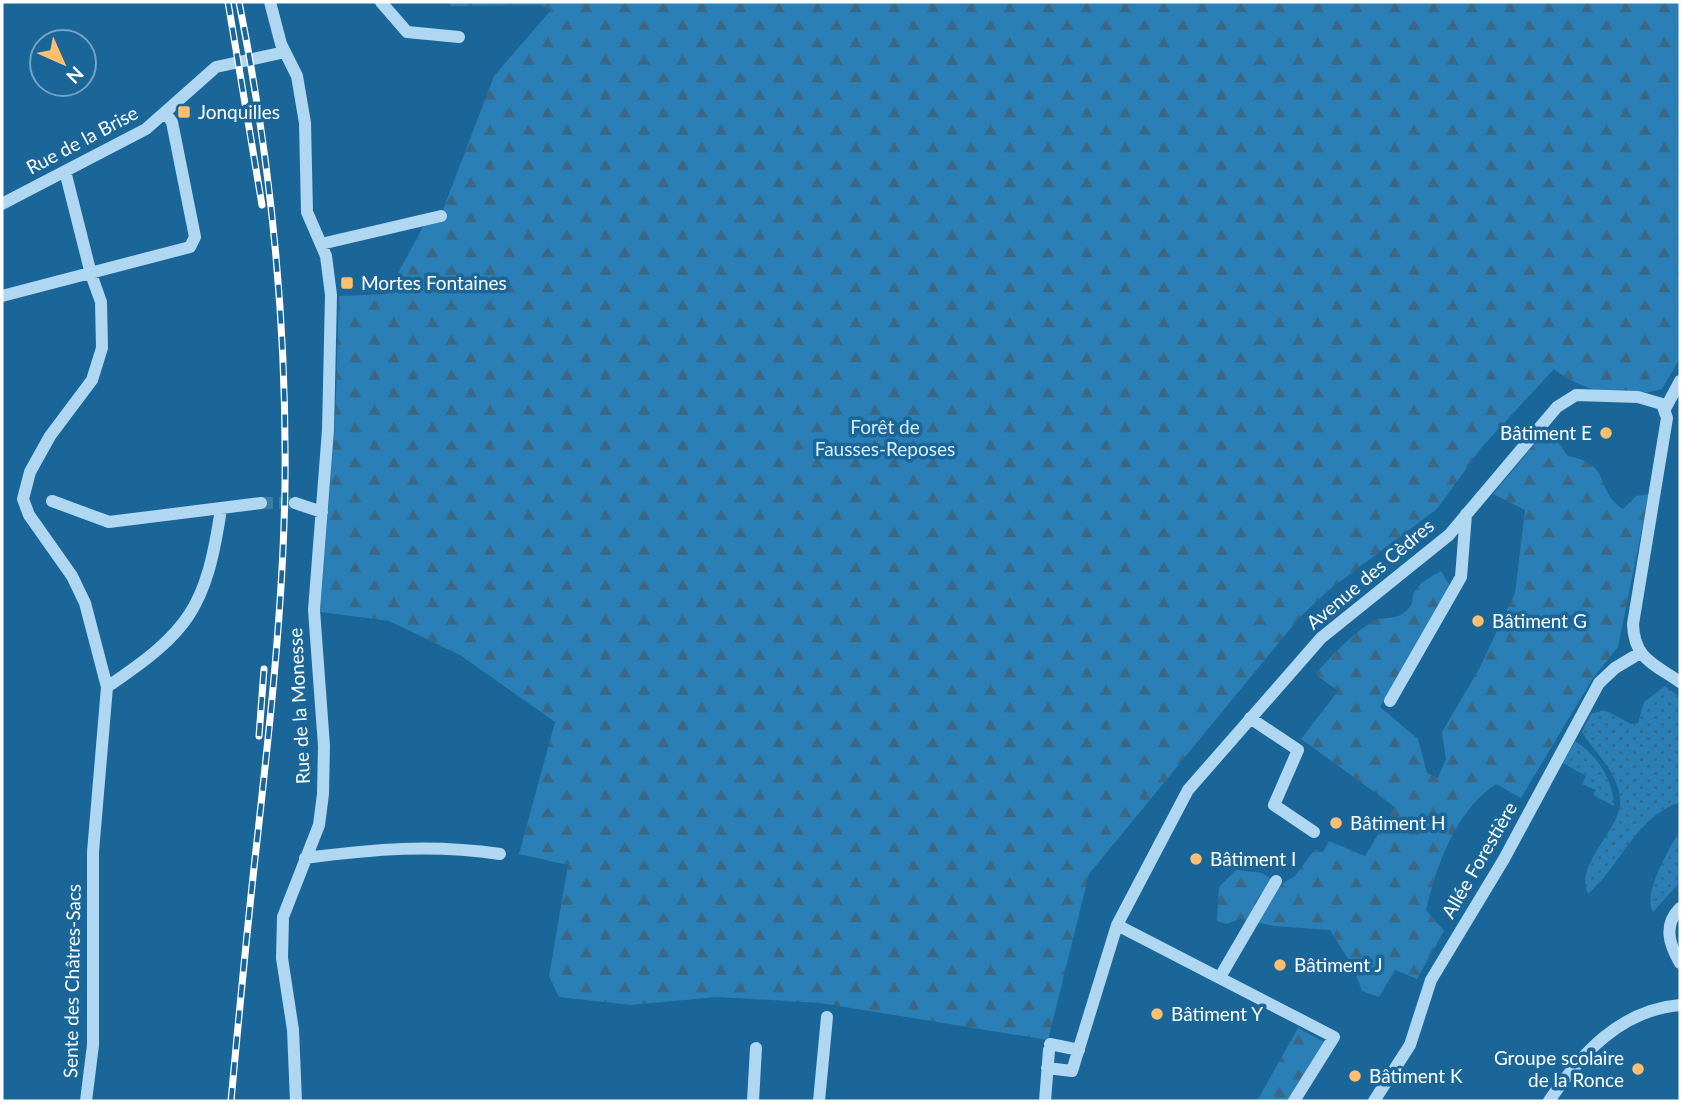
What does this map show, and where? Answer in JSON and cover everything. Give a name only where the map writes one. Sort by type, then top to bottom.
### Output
[{"type":"street","name":"Rue de la Monesse","points":[[270,2],[285,52],[297,76],[305,123],[307,212],[321,244],[331,295],[328,430],[314,610],[324,746],[323,794],[318,825],[283,917],[282,958],[293,1030],[296,1101]]},
{"type":"street","points":[[381,2],[407,32],[459,37]]},
{"type":"street","name":"Rue de la Brise","points":[[2,204],[146,129],[216,67],[285,52]]},
{"type":"street","points":[[2,296],[186,249],[194,240],[172,122],[166,114]]},
{"type":"street","points":[[65,171],[90,274]]},
{"type":"street","points":[[321,244],[441,216]]},
{"type":"street","name":"Sente des Châtres-Sacs","points":[[86,1101],[93,1045],[94,862],[107,687],[85,603],[72,576],[29,515],[23,491],[50,436],[97,368],[102,348],[101,302],[90,274]]},
{"type":"street","points":[[1680,381],[1665,409],[1667,418],[1633,624],[1633,643],[1640,653],[1680,682]]},
{"type":"street","name":"Avenue des Cèdres","points":[[1047,1068],[1072,1071],[1117,925],[1188,790],[1321,638],[1363,601],[1420,561],[1466,514],[1567,399],[1576,395],[1638,397],[1657,401],[1665,409]]},
{"type":"street","points":[[52,501],[109,522],[261,503]]},
{"type":"street","points":[[295,503],[322,512]]},
{"type":"street","points":[[107,687],[162,648],[182,627],[201,596],[210,572],[221,509]]},
{"type":"street","points":[[1390,701],[1461,577],[1466,514]]},
{"type":"street","name":"Allée Forestière","points":[[1374,1101],[1410,1045],[1431,980],[1504,859],[1599,683],[1615,668],[1640,653]]},
{"type":"street","points":[[1250,718],[1298,750],[1274,805],[1314,832]]},
{"type":"street","points":[[305,858],[418,847],[449,847],[500,854]]},
{"type":"street","points":[[1220,977],[1276,881]]},
{"type":"street","points":[[1680,908],[1669,926],[1670,941],[1680,963]]},
{"type":"street","points":[[1117,925],[1334,1037],[1294,1101]]},
{"type":"street","points":[[1549,1101],[1575,1063],[1596,1041],[1657,1007],[1680,1005]]},
{"type":"street","points":[[818,1101],[827,1017]]},
{"type":"street","points":[[1045,1101],[1050,1047],[1079,1050]]},
{"type":"street","points":[[753,1101],[756,1048]]},
{"type":"green space","name":"Forêt de Fausses-Reposes","points":[[450,2],[1680,2],[1680,358],[1662,389],[1634,394],[1592,389],[1554,369],[1481,448],[1437,509],[1330,589],[1300,617],[1089,874],[1048,1040],[820,1003],[717,997],[631,1005],[559,997],[549,976],[568,865],[519,854],[555,722],[460,655],[389,621],[320,612],[335,424],[339,296],[387,294],[426,221],[441,215],[494,76],[551,10],[541,5],[451,6]]},
{"type":"green space","points":[[1548,428],[1568,456],[1592,465],[1598,471],[1608,494],[1623,509],[1636,496],[1649,494],[1618,647],[1593,678],[1521,798],[1496,784],[1469,809],[1459,824],[1442,857],[1426,910],[1444,931],[1417,979],[1395,970],[1379,997],[1362,991],[1353,967],[1330,930],[1275,926],[1241,919],[1226,924],[1217,921],[1219,887],[1236,870],[1262,873],[1280,885],[1295,876],[1315,849],[1323,852],[1329,841],[1365,856],[1395,807],[1301,739],[1338,691],[1315,674],[1364,627],[1376,620],[1403,614],[1411,605],[1417,587],[1441,571],[1450,586],[1380,707],[1418,739],[1427,773],[1438,778],[1446,759],[1442,732],[1479,669],[1515,593],[1525,510],[1493,494]]},
{"type":"green space","points":[[1665,686],[1680,697],[1680,802],[1665,809],[1640,830],[1588,894],[1585,882],[1587,870],[1615,821],[1620,798],[1610,770],[1582,732],[1591,714],[1605,710],[1631,724],[1638,723],[1644,702]]},
{"type":"green space","points":[[1575,741],[1590,753],[1607,777],[1614,806],[1593,795],[1596,790],[1582,784],[1586,776],[1563,763]]},
{"type":"green space","points":[[1680,830],[1680,882],[1653,912],[1651,894],[1654,882]]},
{"type":"green space","points":[[1298,1028],[1324,1042],[1287,1101],[1257,1101]]},
{"type":"tunnel","points":[[261,503],[295,503]]},
{"type":"railway","points":[[228,2],[262,205]]},
{"type":"railway","points":[[231,1101],[275,665],[285,487],[283,365],[275,243],[260,122],[239,2]]},
{"type":"railway","points":[[259,736],[264,669]]},
{"type":"place","name":"Jonquilles","points":[[184,112]]},
{"type":"place","name":"Mortes Fontaines","points":[[347,283]]},
{"type":"place","name":"Bâtiment E","points":[[1606,433]]},
{"type":"place","name":"Bâtiment G","points":[[1478,621]]},
{"type":"place","name":"Bâtiment H","points":[[1336,823]]},
{"type":"place","name":"Bâtiment I","points":[[1196,859]]},
{"type":"place","name":"Bâtiment J","points":[[1280,965]]},
{"type":"place","name":"Bâtiment Y","points":[[1157,1014]]},
{"type":"place","name":"Groupe scolaire de la Ronce","points":[[1638,1069]]},
{"type":"place","name":"Bâtiment K","points":[[1355,1076]]}]
